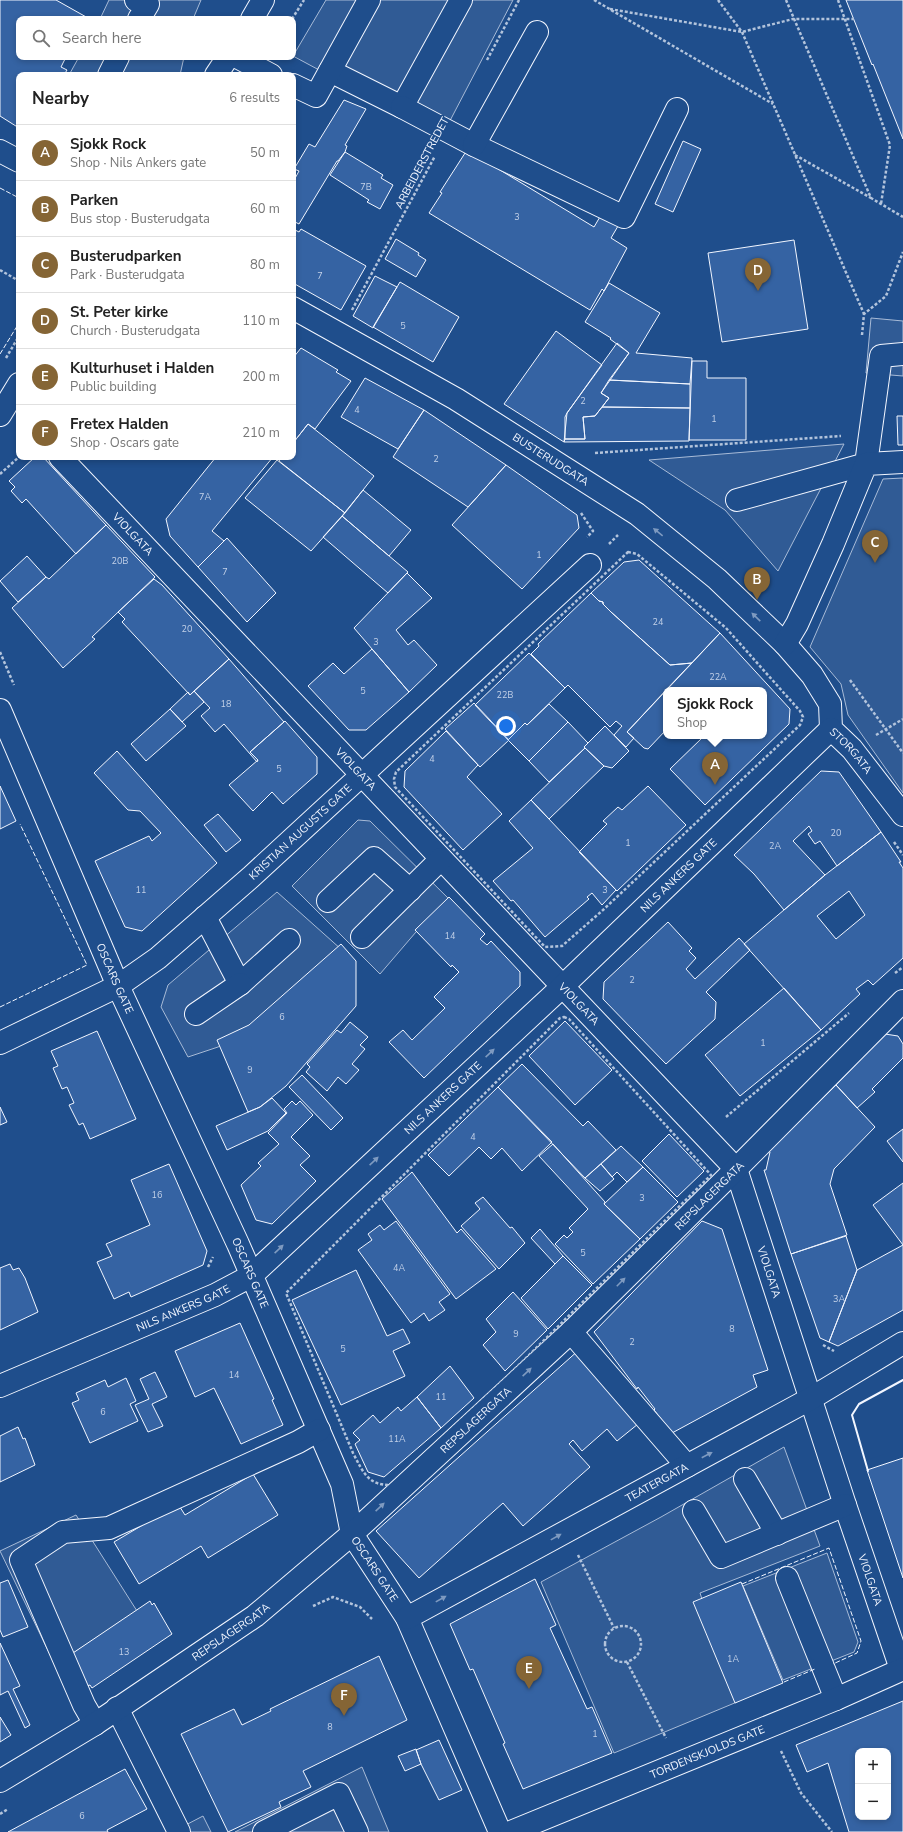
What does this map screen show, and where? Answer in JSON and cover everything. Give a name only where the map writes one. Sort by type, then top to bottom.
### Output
[{"type":"street","points":[[136,0],[148,4],[141,16]]},
{"type":"street","points":[[254,16],[263,0]]},
{"type":"street","points":[[296,86],[316,96],[369,0]]},
{"type":"street","points":[[402,107],[461,0]]},
{"type":"street","points":[[474,145],[537,32]]},
{"type":"street","points":[[110,72],[116,60]]},
{"type":"street","points":[[218,72],[226,60]]},
{"type":"street","points":[[243,60],[265,72]]},
{"type":"street","points":[[330,71],[474,145],[624,217],[677,110]]},
{"type":"street","points":[[0,151],[16,159]]},
{"type":"street","name":"BUSTERUDGATA","points":[[296,310],[456,399],[637,514],[717,579],[784,644]]},
{"type":"street","points":[[784,644],[797,624],[833,544],[866,464],[881,356],[903,354]]},
{"type":"street","points":[[9,411],[16,392]]},
{"type":"street","name":"VIOLGATA","points":[[63,460],[363,775],[440,859],[563,986],[736,1169],[845,1506],[902,1669]]},
{"type":"street","points":[[736,500],[866,464],[903,462]]},
{"type":"street","name":"KRISTIAN AUGUSTS GATE","points":[[0,1043],[118,986],[158,958],[363,775],[590,565]]},
{"type":"street","name":"STORGATA","points":[[784,644],[812,675],[830,704],[831,729],[852,750],[903,815]]},
{"type":"street","name":"OSCARS GATE","points":[[0,710],[118,986],[238,1244],[319,1430],[342,1484],[352,1534],[407,1618],[500,1832]]},
{"type":"street","name":"NILS ANKERS GATE","points":[[0,1386],[215,1295],[251,1276],[563,986],[831,729]]},
{"type":"street","points":[[328,901],[374,858],[410,890]]},
{"type":"street","points":[[362,937],[440,859]]},
{"type":"street","points":[[205,917],[240,984]]},
{"type":"street","points":[[196,1014],[240,984],[289,940]]},
{"type":"street","name":"REPSLAGERGATA","points":[[0,1781],[95,1724],[255,1616],[352,1534],[572,1331],[903,1001]]},
{"type":"street","points":[[572,1331],[588,1352],[687,1466]]},
{"type":"street","name":"TEATERGATA","points":[[407,1618],[810,1399],[903,1343]]},
{"type":"street","points":[[95,1724],[84,1705],[21,1560],[62,1532],[109,1528],[298,1442],[319,1430]]},
{"type":"street","points":[[745,1479],[777,1534]]},
{"type":"street","points":[[694,1511],[721,1557],[845,1506]]},
{"type":"street","points":[[787,1578],[836,1699]]},
{"type":"street","name":"TORDENSKJOLDS GATE","points":[[511,1832],[836,1699],[902,1669]]},
{"type":"street","points":[[118,1708],[180,1832]]},
{"type":"street","points":[[264,1832],[339,1794],[357,1832]]},
{"type":"path","points":[[294,16],[304,0]]},
{"type":"path","points":[[486,62],[519,0]]},
{"type":"path","points":[[594,0],[773,104]]},
{"type":"path","points":[[718,0],[742,32],[864,314]]},
{"type":"path","points":[[786,0],[870,198]]},
{"type":"path","points":[[838,0],[890,145],[881,204]]},
{"type":"path","points":[[610,9],[742,32],[793,19],[854,19]]},
{"type":"path","name":"ARBEIDERSTREDET","points":[[339,333],[448,131]]},
{"type":"path","points":[[794,155],[903,217]]},
{"type":"path","points":[[0,270],[16,279]]},
{"type":"path","points":[[4,363],[16,341]]},
{"type":"path","points":[[592,454],[844,436]]},
{"type":"path","points":[[0,474],[16,460]]},
{"type":"path","points":[[578,508],[593,531],[582,541]]},
{"type":"path","points":[[590,565],[637,514]]},
{"type":"path","points":[[628,552],[637,554],[726,628],[800,711],[803,717],[800,724],[603,910],[562,946],[545,947],[396,787],[394,779],[396,772],[628,552]]},
{"type":"path","points":[[890,836],[903,855]]},
{"type":"path","points":[[891,977],[903,967]]},
{"type":"path","points":[[720,1120],[728,1117],[855,1008]]},
{"type":"path","points":[[560,1018],[569,1019],[711,1174],[519,1365],[392,1485],[380,1486],[364,1475],[353,1453],[286,1293],[560,1018]]},
{"type":"path","points":[[206,1272],[216,1251]]},
{"type":"path","points":[[820,1342],[836,1352]]},
{"type":"path","points":[[576,1550],[614,1628]]},
{"type":"path","points":[[312,1606],[333,1597],[360,1607],[377,1624]]},
{"type":"path","points":[[625,1626],[634,1630],[640,1639],[640,1650],[635,1658],[627,1662],[617,1661],[609,1656],[606,1647],[606,1640],[609,1633],[614,1628],[625,1626]]},
{"type":"path","points":[[627,1662],[667,1740]]},
{"type":"path","points":[[779,1745],[801,1793],[832,1832]]},
{"type":"path","points":[[0,1814],[13,1806]]},
{"type":"shaded area","points":[[109,0],[201,0],[194,16],[101,16]]},
{"type":"shaded area","points":[[326,0],[513,0],[442,136],[296,58],[296,51]]},
{"type":"shaded area","points":[[77,60],[183,60],[181,72],[71,72]]},
{"type":"shaded area","points":[[871,318],[903,321],[903,376],[866,373]]},
{"type":"shaded area","points":[[844,444],[778,571],[725,510],[649,460]]},
{"type":"shaded area","points":[[903,478],[903,793],[848,715],[841,684],[810,647],[883,479]]},
{"type":"shaded area","points":[[358,820],[370,821],[450,900],[416,932],[380,974],[292,886]]},
{"type":"shaded area","points":[[277,892],[342,950],[251,1031],[218,1047],[188,1057],[161,1007],[168,985]]},
{"type":"shaded area","points":[[784,1447],[820,1546],[700,1593],[737,1702],[614,1753],[541,1582],[661,1517]]},
{"type":"shaded area","points":[[76,1515],[137,1611],[55,1665],[0,1551]]},
{"type":"shaded area","points":[[827,1553],[858,1642],[854,1652],[783,1680],[743,1586]]},
{"type":"shaded area","points":[[362,1767],[389,1832],[235,1832]]},
{"type":"shaded area","points":[[203,1816],[211,1832],[172,1832],[178,1829]]},
{"type":"building","points":[[0,0],[56,0],[84,16],[16,16],[16,60],[64,60],[61,67],[67,70],[66,72],[16,72],[16,126],[0,116]]},
{"type":"building","points":[[846,0],[903,0],[903,139],[873,64],[872,65]]},
{"type":"building","points":[[344,100],[366,109],[345,145],[347,146],[345,152],[337,161],[299,224],[296,222],[296,176],[299,171],[296,170],[296,166],[309,144],[315,147]]},
{"type":"building","points":[[683,141],[701,149],[673,212],[655,204]]},
{"type":"building","points":[[467,150],[594,227],[604,210],[621,221],[611,238],[627,248],[604,291],[602,289],[590,310],[429,213],[442,193],[440,192]]},
{"type":"building","points":[[345,152],[383,175],[381,178],[393,185],[380,209],[367,202],[369,200],[330,175]]},
{"type":"building","points":[[301,229],[366,266],[341,310],[296,285],[296,230],[299,232]]},
{"type":"building","points":[[396,239],[419,253],[418,255],[426,260],[416,277],[385,259]]},
{"type":"building","points":[[794,240],[808,329],[722,342],[708,253]]},
{"type":"building","points":[[375,276],[397,287],[373,328],[353,316]]},
{"type":"building","points":[[400,282],[459,317],[433,362],[373,327]]},
{"type":"building","points":[[609,283],[660,313],[636,353],[692,358],[690,384],[609,380],[629,353],[610,339],[611,338],[585,322]]},
{"type":"building","points":[[556,331],[602,365],[567,413],[564,442],[504,404]]},
{"type":"building","points":[[617,343],[629,353],[601,393],[609,398],[595,416],[583,417],[585,439],[565,439],[565,417],[567,413]]},
{"type":"building","points":[[301,348],[338,370],[336,372],[351,381],[315,429],[308,424],[296,439],[296,354]]},
{"type":"building","points":[[692,361],[707,361],[707,378],[746,378],[746,440],[689,440]]},
{"type":"building","points":[[365,378],[424,410],[398,449],[341,417]]},
{"type":"building","points":[[609,380],[690,384],[690,408],[602,407],[609,398],[601,393]]},
{"type":"building","points":[[602,407],[690,408],[689,441],[564,442],[565,439],[585,439],[583,417],[595,416]]},
{"type":"building","points":[[424,410],[506,465],[468,507],[393,457]]},
{"type":"building","points":[[897,416],[903,416],[903,445],[898,445]]},
{"type":"building","points":[[308,424],[374,476],[345,513],[279,461],[296,460],[296,439]]},
{"type":"building","points":[[32,460],[46,460],[106,525],[76,554],[26,499],[22,503],[11,491],[15,487],[9,481]]},
{"type":"building","points":[[214,460],[271,460],[212,531],[224,541],[198,567],[170,536],[166,519]]},
{"type":"building","points":[[277,460],[345,513],[311,551],[245,498]]},
{"type":"building","points":[[506,465],[577,515],[579,528],[522,589],[452,525]]},
{"type":"building","points":[[363,490],[411,530],[389,556],[342,516]]},
{"type":"building","points":[[342,516],[408,572],[388,593],[323,537]]},
{"type":"building","points":[[106,525],[155,577],[92,637],[95,639],[63,668],[12,608],[46,577],[49,579]]},
{"type":"building","points":[[227,538],[276,593],[247,622],[198,567]]},
{"type":"building","points":[[27,556],[46,577],[18,602],[0,581]]},
{"type":"building","points":[[639,560],[720,633],[692,663],[670,665],[611,612],[603,604],[603,602],[599,601],[591,593],[624,562]]},
{"type":"building","points":[[407,573],[432,598],[396,630],[408,645],[414,640],[437,665],[409,692],[354,628]]},
{"type":"building","points":[[154,579],[162,585],[229,659],[190,695],[122,622],[125,619],[118,612]]},
{"type":"building","points":[[591,593],[599,601],[603,602],[603,604],[611,612],[670,665],[692,663],[669,687],[663,687],[663,694],[627,732],[634,738],[626,747],[614,735],[622,726],[616,721],[610,727],[568,685],[565,688],[531,654],[539,646],[538,644]]},
{"type":"building","points":[[720,633],[790,709],[789,724],[705,805],[670,769],[701,739],[767,739],[767,687],[669,687]]},
{"type":"building","points":[[372,649],[409,692],[366,730],[349,730],[308,686],[333,663],[344,674]]},
{"type":"building","points":[[529,653],[565,688],[527,725],[525,723],[508,740],[475,705]]},
{"type":"building","points":[[229,659],[284,722],[250,752],[258,760],[257,762],[224,724],[215,732],[201,716],[210,708],[194,691]]},
{"type":"building","points":[[194,691],[204,702],[182,722],[170,709],[188,692],[190,695]]},
{"type":"building","points":[[663,693],[663,733],[648,749],[644,748],[627,732]]},
{"type":"building","points":[[474,703],[509,740],[480,767],[445,729]]},
{"type":"building","points":[[549,704],[568,722],[529,761],[508,740],[525,723],[527,725]]},
{"type":"building","points":[[170,709],[186,726],[146,761],[131,744]]},
{"type":"building","points":[[285,721],[317,757],[317,774],[283,804],[272,792],[253,811],[229,785],[258,760],[250,752]]},
{"type":"building","points":[[568,722],[588,743],[584,747],[585,748],[549,782],[529,761]]},
{"type":"building","points":[[605,726],[629,751],[612,768],[604,766],[584,747]]},
{"type":"building","points":[[446,731],[478,765],[467,777],[502,814],[463,850],[404,787],[405,771]]},
{"type":"building","points":[[585,748],[604,766],[549,819],[531,800]]},
{"type":"building","points":[[117,751],[217,863],[142,931],[125,927],[95,861],[149,836],[152,841],[161,833],[140,811],[128,810],[94,773]]},
{"type":"building","points":[[821,771],[839,772],[881,832],[837,866],[820,841],[815,844],[808,834],[812,831],[809,826],[793,841],[825,875],[784,910],[754,874],[734,855]]},
{"type":"building","points":[[0,786],[16,821],[0,829]]},
{"type":"building","points":[[648,786],[686,825],[617,891],[579,852],[607,824],[603,821],[618,807],[622,810]]},
{"type":"building","points":[[531,800],[616,890],[602,905],[592,893],[587,897],[589,899],[545,937],[513,900],[511,901],[493,881],[533,848],[509,821]]},
{"type":"building","points":[[218,814],[241,840],[226,852],[204,825]]},
{"type":"building","points":[[881,832],[901,862],[899,862],[903,868],[903,958],[873,985],[868,980],[856,989],[860,994],[821,1030],[744,944],[825,875]],"holes":[[[849,891],[865,915],[836,939],[817,916]]]},
{"type":"building","points":[[449,897],[485,934],[480,939],[487,945],[491,941],[520,972],[520,986],[424,1078],[389,1042],[403,1030],[412,1040],[445,1008],[434,997],[459,972],[452,965],[451,967],[415,930]]},
{"type":"building","points":[[668,922],[692,948],[689,951],[696,958],[686,969],[695,979],[739,938],[750,950],[706,992],[716,1002],[715,1019],[666,1064],[603,999],[604,982]]},
{"type":"building","points":[[341,944],[356,961],[356,1006],[286,1086],[260,1107],[248,1112],[217,1040],[249,1025]]},
{"type":"building","points":[[784,988],[821,1030],[740,1096],[705,1055]]},
{"type":"building","points":[[565,1021],[612,1070],[575,1105],[529,1056]]},
{"type":"building","points":[[350,1022],[368,1037],[360,1045],[365,1049],[352,1064],[359,1070],[346,1084],[338,1077],[327,1091],[306,1072],[310,1067],[307,1064],[337,1030],[341,1033]]},
{"type":"building","points":[[97,1031],[136,1119],[90,1139],[83,1123],[79,1125],[69,1105],[74,1103],[67,1087],[62,1089],[53,1068],[58,1066],[51,1051]]},
{"type":"building","points":[[885,1034],[898,1036],[903,1044],[903,1058],[872,1089],[875,1092],[857,1108],[836,1085]]},
{"type":"building","points":[[522,1064],[583,1126],[588,1121],[616,1150],[585,1178],[498,1087]]},
{"type":"building","points":[[302,1075],[343,1118],[331,1130],[289,1087]]},
{"type":"building","points":[[836,1085],[875,1127],[834,1169],[830,1184],[847,1235],[791,1254],[764,1170],[766,1170],[769,1151]]},
{"type":"building","points":[[498,1087],[552,1142],[522,1171],[502,1148],[491,1159],[479,1147],[449,1176],[428,1155]]},
{"type":"building","points":[[272,1098],[286,1113],[268,1131],[227,1150],[216,1126],[260,1107]]},
{"type":"building","points":[[292,1101],[296,1105],[300,1101],[313,1115],[291,1137],[310,1156],[300,1165],[316,1181],[272,1224],[256,1220],[241,1185],[261,1166],[258,1163],[279,1144],[268,1133],[287,1113],[284,1109]]},
{"type":"building","points":[[0,1107],[7,1122],[0,1125]]},
{"type":"building","points":[[903,1129],[903,1162],[887,1141]]},
{"type":"building","points":[[669,1134],[704,1171],[677,1197],[642,1161]]},
{"type":"building","points":[[553,1144],[605,1202],[604,1204],[640,1239],[593,1284],[555,1244],[564,1235],[567,1238],[573,1232],[569,1228],[588,1209],[539,1156]]},
{"type":"building","points":[[621,1146],[643,1167],[627,1182],[617,1172],[612,1177],[601,1164]]},
{"type":"building","points":[[169,1164],[207,1251],[203,1265],[131,1297],[129,1292],[114,1299],[97,1262],[112,1256],[106,1244],[150,1225],[131,1180]]},
{"type":"building","points":[[601,1164],[614,1179],[600,1191],[585,1178]]},
{"type":"building","points":[[643,1167],[678,1202],[640,1239],[604,1204]]},
{"type":"building","points":[[412,1172],[457,1233],[461,1229],[496,1269],[456,1299],[382,1199]]},
{"type":"building","points":[[903,1183],[903,1245],[873,1205]]},
{"type":"building","points":[[483,1197],[525,1243],[499,1269],[461,1226],[480,1209],[475,1203]]},
{"type":"building","points":[[396,1221],[450,1294],[439,1302],[445,1310],[429,1321],[424,1313],[411,1323],[358,1250],[372,1240],[368,1234],[380,1225],[384,1230]]},
{"type":"building","points":[[702,1221],[722,1229],[768,1370],[753,1375],[757,1387],[672,1433],[654,1410],[655,1409],[638,1387],[637,1389],[594,1332]]},
{"type":"building","points":[[540,1229],[563,1256],[555,1264],[531,1238]]},
{"type":"building","points":[[846,1236],[857,1270],[829,1342],[820,1338],[791,1254]]},
{"type":"building","points":[[903,1245],[903,1310],[838,1346],[829,1342],[857,1270]]},
{"type":"building","points":[[563,1256],[592,1285],[548,1329],[521,1298]]},
{"type":"building","points":[[10,1264],[13,1270],[19,1268],[25,1278],[38,1312],[0,1330],[0,1268]]},
{"type":"building","points":[[356,1270],[387,1336],[403,1329],[410,1343],[393,1351],[405,1376],[341,1405],[292,1300]]},
{"type":"building","points":[[513,1292],[547,1330],[505,1371],[483,1345],[496,1332],[486,1319]]},
{"type":"building","points":[[240,1323],[274,1399],[272,1400],[283,1425],[241,1444],[214,1388],[195,1397],[175,1351]]},
{"type":"building","points":[[580,1349],[638,1424],[617,1441],[607,1429],[582,1451],[573,1440],[569,1444],[590,1467],[523,1526],[503,1503],[419,1578],[376,1531]]},
{"type":"building","points":[[450,1366],[474,1398],[441,1428],[417,1397]]},
{"type":"building","points":[[155,1372],[167,1397],[152,1404],[163,1426],[148,1432],[135,1405],[149,1399],[140,1379]]},
{"type":"building","points":[[126,1378],[136,1401],[130,1404],[138,1421],[90,1443],[72,1403],[79,1400],[76,1393],[105,1380],[108,1387]]},
{"type":"building","points":[[417,1397],[441,1428],[384,1477],[368,1472],[355,1444],[360,1440],[353,1433],[373,1415],[380,1423],[398,1407],[401,1411]]},
{"type":"building","points":[[18,1427],[23,1439],[25,1438],[35,1465],[0,1482],[0,1436]]},
{"type":"building","points":[[903,1458],[903,1578],[867,1470]]},
{"type":"building","points":[[253,1474],[278,1515],[208,1558],[201,1546],[139,1584],[114,1542],[178,1504],[185,1515]]},
{"type":"building","points":[[535,1579],[556,1625],[550,1628],[587,1709],[592,1707],[612,1753],[523,1789],[473,1669],[470,1670],[450,1624]]},
{"type":"building","points":[[8,1580],[28,1627],[3,1637],[0,1630],[0,1583]]},
{"type":"building","points":[[741,1582],[783,1683],[735,1703],[693,1602]]},
{"type":"building","points":[[150,1601],[152,1605],[154,1603],[172,1634],[92,1688],[90,1685],[87,1686],[70,1655]]},
{"type":"building","points":[[0,1643],[20,1686],[13,1689],[30,1725],[25,1728],[8,1691],[0,1695]]},
{"type":"building","points":[[379,1656],[407,1720],[303,1771],[311,1787],[279,1802],[281,1807],[228,1832],[181,1734],[234,1709],[242,1725],[271,1711],[270,1709]]},
{"type":"building","points":[[903,1701],[903,1832],[849,1832],[828,1763],[807,1772],[796,1745]]},
{"type":"building","points":[[0,1717],[11,1735],[0,1742]]},
{"type":"building","points":[[439,1740],[462,1790],[439,1800],[421,1764],[416,1750]]},
{"type":"building","points":[[416,1749],[421,1764],[405,1771],[398,1756]]},
{"type":"building","points":[[125,1769],[147,1809],[107,1830],[108,1832],[8,1832]]},
{"type":"fence","points":[[0,188],[16,196]]},
{"type":"fence","points":[[0,354],[16,328]]},
{"type":"fence","points":[[0,1007],[87,965],[20,824]]},
{"type":"fence","points":[[742,1584],[829,1548],[861,1641],[857,1653],[833,1664]]},
{"type":"fence","points":[[784,1682],[815,1669]]},
{"type":"wall","points":[[868,1471],[852,1415],[859,1404],[903,1380]]},
{"type":"place","name":"St. Peter kirke","points":[[758,291]]},
{"type":"place","name":"Busterudparken","points":[[875,563]]},
{"type":"place","name":"Parken","points":[[757,600]]},
{"type":"place","name":"Sjokk Rock","points":[[715,785]]},
{"type":"place","name":"Kulturhuset i Halden","points":[[529,1689]]},
{"type":"place","name":"Fretex Halden","points":[[344,1716]]}]
